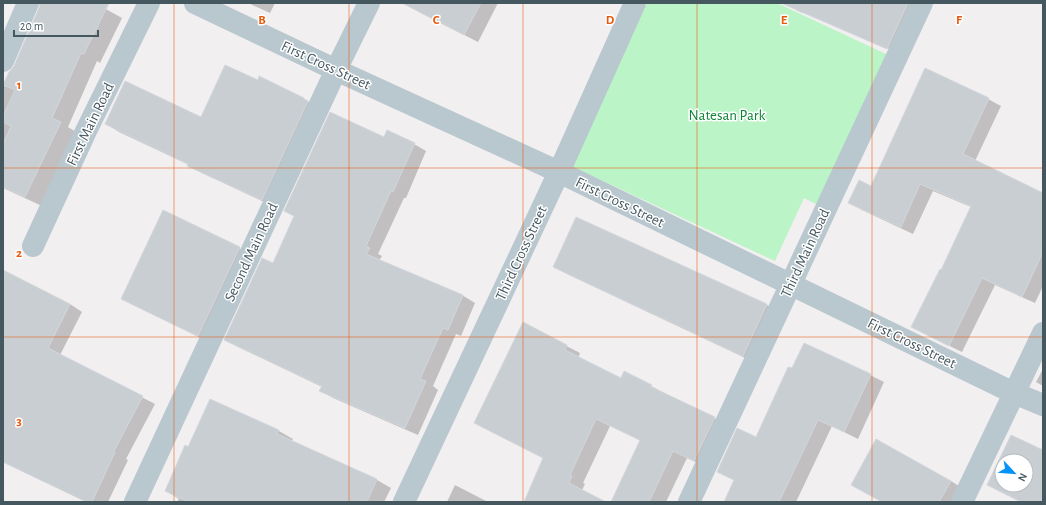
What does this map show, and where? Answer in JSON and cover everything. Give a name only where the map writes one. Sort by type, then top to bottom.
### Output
[{"type":"street","points":[[3,61],[28,3]]},
{"type":"street","name":"First Main Road","points":[[33,246],[86,131],[149,3]]},
{"type":"street","name":"First Cross Street","points":[[195,3],[336,70],[559,172],[1014,393],[1043,405]]},
{"type":"street","name":"Second Main Road","points":[[135,502],[336,70],[369,3]]},
{"type":"street","name":"Third Cross Street","points":[[404,502],[559,172],[635,3]]},
{"type":"street","name":"Third Main Road","points":[[689,502],[922,3]]},
{"type":"street","points":[[962,502],[1043,333]]},
{"type":"green space","name":"Natesan Park","points":[[647,3],[777,3],[888,55],[818,205],[804,198],[775,261],[571,166]]},
{"type":"building","points":[[40,3],[109,3],[84,54],[81,53],[52,118],[61,122],[25,197],[3,187],[3,144],[11,126],[3,122],[3,116],[15,90],[3,85],[9,72],[14,66]]},
{"type":"building","points":[[402,3],[481,3],[464,35]]},
{"type":"building","points":[[781,3],[908,3],[887,49]]},
{"type":"building","points":[[225,65],[258,80],[259,76],[308,101],[262,200],[187,166],[188,164],[105,124],[125,81],[201,117]]},
{"type":"building","points":[[925,68],[989,98],[963,154],[1043,193],[1043,252],[1022,297],[982,278],[949,346],[911,327],[940,269],[941,270],[971,206],[920,184],[901,227],[848,203],[859,180],[871,186]]},
{"type":"building","points":[[330,112],[384,137],[387,130],[415,143],[366,246],[370,248],[366,254],[463,295],[448,330],[443,328],[420,379],[426,381],[405,428],[319,391],[322,386],[224,340],[262,258],[273,263],[294,216],[284,211]]},
{"type":"building","points":[[163,210],[240,247],[198,336],[121,299]]},
{"type":"building","points":[[576,217],[767,304],[743,356],[553,267]]},
{"type":"building","points":[[3,270],[70,304],[48,348],[143,396],[114,451],[115,452],[92,502],[87,502],[3,462]]},
{"type":"building","points":[[523,322],[567,345],[565,350],[621,378],[624,371],[652,385],[651,387],[715,417],[694,461],[673,451],[649,502],[611,502],[640,440],[596,419],[570,475],[572,476],[569,483],[606,502],[524,502],[543,458],[474,423]]},
{"type":"building","points":[[804,343],[871,374],[844,432],[818,420],[779,502],[724,502],[734,480],[717,472],[737,428],[756,437],[788,367],[792,368]]},
{"type":"building","points":[[210,399],[279,430],[277,434],[377,479],[367,502],[189,502],[165,491],[185,445],[188,447]]},
{"type":"building","points":[[1011,435],[1043,450],[1043,502],[1021,502],[1003,493],[1034,493],[1034,453],[1002,453]]},
{"type":"building","points":[[876,439],[951,481],[939,502],[882,502],[851,485]]},
{"type":"building","points":[[994,470],[994,488],[987,485]]}]
